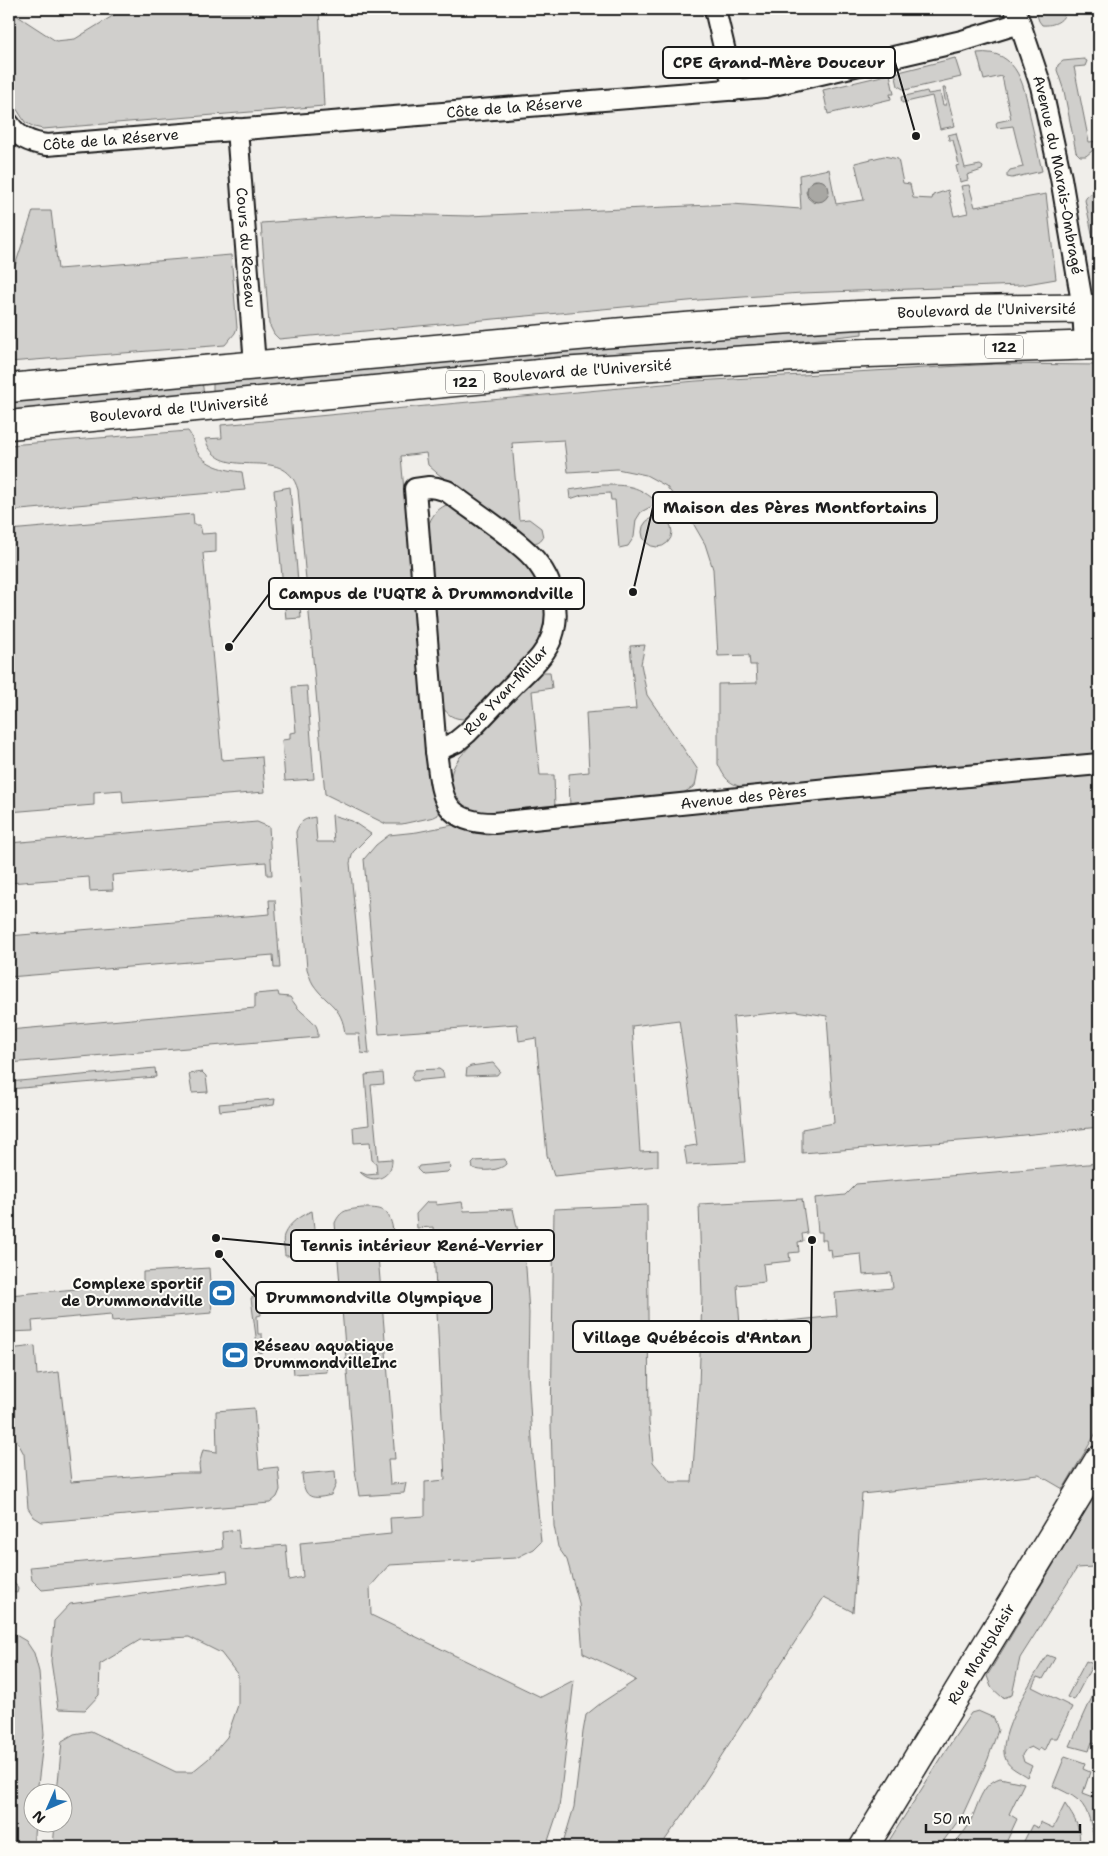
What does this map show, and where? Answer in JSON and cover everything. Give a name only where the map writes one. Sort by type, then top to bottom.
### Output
[{"type":"main road","name":"Boulevard de l'Université","points":[[9,388],[440,348],[810,318],[910,313],[1091,309]]},
{"type":"main road","name":"Boulevard de l'Université","points":[[9,425],[560,372],[839,354],[1092,345]]},
{"type":"main road","name":"Rue Montplaisir","points":[[864,1847],[1099,1460]]},
{"type":"street","points":[[716,9],[734,90]]},
{"type":"street","name":"Côte de la Réserve","points":[[9,124],[21,137],[33,143],[47,144],[734,90],[779,84],[962,41],[1017,16]]},
{"type":"street","name":"Avenue du Marais-Ombragé","points":[[1017,16],[1048,113],[1091,309],[1092,345]]},
{"type":"street","name":"Cours du Roseau","points":[[237,129],[255,366]]},
{"type":"street","name":"Rue Yvan-Millar","points":[[429,487],[447,491],[524,549],[540,567],[550,585],[556,606],[556,627],[552,639],[541,656],[467,733],[456,742],[436,751],[415,489],[429,487]]},
{"type":"street","name":"Avenue des Pères","points":[[436,751],[442,791],[446,804],[465,819],[482,823],[1099,764]]},
{"type":"shaded area","points":[[124,9],[319,9],[324,106],[43,129],[25,122],[9,97],[9,13],[13,13],[56,41],[75,39]]},
{"type":"shaded area","points":[[1035,9],[1065,9],[1065,13],[1058,22],[1042,25]]},
{"type":"shaded area","points":[[977,53],[991,53],[1002,57],[1018,73],[1026,96],[1042,171],[1012,178],[1007,177],[1010,170],[1023,167],[1013,126],[997,128],[996,124],[997,122],[1011,119],[1002,76],[984,80]]},
{"type":"shaded area","points":[[955,58],[961,77],[905,90],[898,86],[895,73]]},
{"type":"shaded area","points":[[1084,59],[1087,61],[1085,66],[1074,67],[1089,142],[1099,141],[1099,145],[1086,156],[1080,156],[1076,152],[1064,91],[1057,70],[1058,65],[1063,61]]},
{"type":"shaded area","points":[[890,74],[894,94],[890,94],[891,99],[828,114],[823,90]]},
{"type":"shaded area","points":[[943,88],[945,88],[955,126],[940,129],[932,96],[902,103],[901,97],[927,91],[928,94],[940,92],[943,105],[946,105]]},
{"type":"shaded area","points":[[956,133],[965,168],[980,165],[983,167],[982,170],[967,175],[968,180],[960,182],[956,166],[959,165],[953,140],[949,140],[948,135]]},
{"type":"shaded area","points":[[884,156],[898,159],[903,183],[910,184],[913,198],[932,199],[933,195],[948,190],[954,216],[968,213],[961,186],[969,185],[975,207],[1046,194],[1056,279],[1021,285],[802,293],[699,300],[279,339],[269,324],[261,223],[386,214],[469,216],[732,204],[801,209],[799,175],[829,169],[836,204],[864,200],[855,163]],"holes":[[[815,180],[822,181],[828,186],[814,203],[808,198],[806,192],[811,182]]]},
{"type":"shaded area","points":[[814,180],[822,180],[829,187],[829,195],[822,202],[814,202],[807,195],[807,187]]},
{"type":"shaded area","points":[[1099,192],[1099,266],[1085,200],[1090,194]]},
{"type":"shaded area","points":[[33,211],[51,211],[58,269],[231,255],[237,328],[235,333],[225,345],[9,362],[9,271],[14,269]]},
{"type":"shaded area","points":[[862,327],[862,334],[802,341],[612,356],[213,395],[213,380]]},
{"type":"shaded area","points":[[996,364],[1099,365],[1099,756],[744,788],[734,784],[725,777],[718,764],[718,684],[757,683],[756,665],[750,665],[749,655],[718,656],[713,569],[705,544],[686,511],[666,486],[646,475],[617,469],[568,472],[564,440],[512,443],[519,520],[529,519],[541,528],[543,537],[536,542],[530,542],[437,473],[428,465],[426,453],[401,456],[429,782],[438,809],[438,815],[402,824],[386,824],[325,794],[298,490],[291,475],[280,468],[224,460],[213,453],[205,439],[222,438],[221,425],[696,381]]},
{"type":"shaded area","points":[[202,381],[204,395],[9,412],[9,399]]},
{"type":"shaded area","points":[[188,431],[196,450],[205,460],[222,468],[242,472],[245,490],[9,511],[9,445]]},
{"type":"shaded area","points":[[602,485],[632,487],[658,503],[641,512],[636,520],[634,537],[628,546],[619,548],[615,500],[611,500],[610,493],[582,495],[570,499],[569,490]]},
{"type":"shaded area","points":[[290,487],[301,618],[286,619],[274,490]]},
{"type":"shaded area","points":[[446,505],[454,507],[466,515],[530,565],[546,595],[547,618],[538,646],[466,719],[452,716],[442,706],[428,526],[435,514]]},
{"type":"shaded area","points":[[193,514],[194,525],[200,525],[202,534],[216,533],[216,552],[203,553],[222,760],[262,757],[265,792],[123,803],[122,790],[94,792],[94,805],[9,812],[9,530]]},
{"type":"shaded area","points":[[657,517],[668,521],[672,532],[668,543],[657,547],[646,543],[642,532],[646,521]]},
{"type":"shaded area","points":[[645,645],[641,664],[647,695],[698,770],[695,786],[678,796],[570,807],[569,774],[589,772],[586,713],[636,709],[630,646]]},
{"type":"shaded area","points":[[536,672],[550,672],[552,688],[532,691],[540,775],[554,775],[555,808],[500,815],[478,814],[467,811],[458,803],[453,793],[451,776],[455,765]]},
{"type":"shaded area","points":[[307,686],[314,779],[285,781],[282,740],[290,739],[290,733],[296,732],[292,687]]},
{"type":"shaded area","points":[[1099,774],[1099,1127],[986,1139],[802,1153],[802,1129],[834,1123],[827,1016],[796,1011],[733,1017],[745,1162],[687,1165],[684,1147],[697,1145],[679,1020],[632,1026],[640,1152],[658,1151],[658,1166],[554,1176],[547,1155],[536,1038],[519,1041],[517,1024],[379,1034],[364,859],[376,845],[389,835],[453,825],[487,835],[830,799]]},
{"type":"shaded area","points":[[332,815],[352,821],[371,834],[353,852],[350,863],[369,1054],[361,1053],[359,1034],[345,1034],[341,1017],[313,984],[307,969],[296,832],[303,821],[315,817],[317,842],[334,842]]},
{"type":"shaded area","points":[[257,822],[269,827],[272,875],[267,875],[266,862],[112,875],[113,890],[90,891],[89,877],[9,883],[9,843]]},
{"type":"shaded area","points":[[269,900],[275,900],[280,968],[274,968],[273,955],[9,977],[9,936],[270,914]]},
{"type":"shaded area","points":[[278,992],[279,996],[290,997],[299,1010],[314,1023],[318,1037],[9,1063],[9,1030],[255,1008],[255,994]]},
{"type":"shaded area","points":[[493,1063],[500,1071],[497,1075],[466,1076],[467,1068],[471,1066]]},
{"type":"shaded area","points":[[155,1068],[156,1077],[9,1089],[9,1082]]},
{"type":"shaded area","points":[[439,1069],[443,1072],[444,1078],[413,1081],[411,1077],[415,1070]]},
{"type":"shaded area","points":[[202,1072],[206,1076],[208,1092],[192,1093],[189,1074]]},
{"type":"shaded area","points":[[383,1073],[384,1084],[371,1085],[378,1160],[392,1159],[386,1175],[376,1179],[365,1176],[360,1172],[367,1175],[377,1174],[376,1163],[372,1160],[370,1142],[354,1143],[353,1127],[369,1125],[365,1075]]},
{"type":"shaded area","points":[[275,1099],[274,1105],[220,1111],[219,1104]]},
{"type":"shaded area","points":[[505,1159],[506,1164],[490,1170],[473,1168],[472,1164],[475,1161]]},
{"type":"shaded area","points":[[449,1163],[451,1168],[447,1172],[422,1174],[417,1169],[419,1166]]},
{"type":"shaded area","points":[[1099,1163],[1099,1428],[1063,1489],[1039,1475],[862,1494],[853,1612],[824,1597],[685,1812],[660,1847],[562,1847],[574,1807],[586,1715],[636,1680],[583,1653],[579,1603],[567,1560],[558,1547],[554,1526],[551,1425],[554,1209],[647,1205],[649,1422],[653,1462],[670,1482],[692,1482],[699,1386],[702,1297],[699,1204],[802,1199],[807,1233],[802,1234],[803,1241],[798,1242],[799,1252],[789,1253],[790,1261],[763,1264],[765,1282],[737,1285],[740,1326],[837,1316],[835,1293],[893,1288],[891,1273],[863,1275],[861,1254],[832,1257],[831,1249],[827,1250],[826,1240],[822,1240],[822,1232],[818,1232],[815,1198],[845,1195],[856,1184]]},
{"type":"shaded area","points":[[427,1202],[436,1202],[436,1205],[462,1202],[464,1211],[513,1209],[526,1268],[529,1313],[528,1371],[541,1542],[534,1549],[516,1558],[389,1565],[370,1587],[371,1615],[541,1697],[574,1680],[559,1808],[546,1847],[53,1847],[54,1834],[72,1834],[72,1784],[58,1784],[62,1741],[74,1734],[91,1731],[176,1772],[192,1772],[208,1759],[227,1737],[238,1705],[238,1675],[221,1653],[189,1637],[140,1640],[100,1664],[99,1695],[85,1710],[58,1709],[51,1661],[54,1621],[70,1604],[228,1582],[227,1571],[42,1590],[32,1580],[30,1567],[223,1549],[222,1532],[238,1530],[240,1549],[286,1545],[289,1580],[303,1577],[300,1543],[391,1534],[390,1518],[425,1516],[425,1482],[445,1480],[433,1227],[417,1228],[416,1214]]},
{"type":"shaded area","points":[[362,1208],[380,1209],[387,1213],[393,1230],[376,1232],[395,1459],[388,1459],[390,1484],[406,1483],[404,1493],[359,1496],[355,1470],[335,1223],[342,1213]]},
{"type":"shaded area","points":[[312,1211],[317,1254],[285,1256],[283,1240],[286,1231],[296,1220]]},
{"type":"shaded area","points":[[209,1268],[212,1313],[112,1321],[111,1314],[32,1321],[33,1331],[9,1332],[9,1295],[143,1283],[143,1272]]},
{"type":"shaded area","points":[[259,1297],[261,1315],[257,1316],[258,1334],[262,1334],[263,1353],[258,1352],[251,1298]]},
{"type":"shaded area","points":[[35,1346],[37,1375],[59,1372],[71,1482],[200,1473],[199,1465],[203,1450],[217,1452],[216,1411],[254,1408],[259,1469],[278,1467],[280,1490],[277,1497],[270,1503],[42,1522],[34,1517],[28,1508],[24,1454],[9,1426],[9,1349]]},
{"type":"shaded area","points":[[326,1362],[327,1372],[294,1374],[293,1364]]},
{"type":"shaded area","points":[[335,1471],[336,1485],[331,1495],[312,1497],[306,1492],[302,1474]]},
{"type":"shaded area","points":[[1099,1488],[1099,1570],[1093,1567],[1077,1568],[1020,1658],[1012,1695],[1003,1698],[991,1687],[987,1676]]},
{"type":"shaded area","points":[[9,1572],[18,1589],[17,1593],[9,1591]]},
{"type":"shaded area","points":[[9,1631],[26,1641],[34,1653],[39,1672],[44,1734],[38,1784],[22,1784],[22,1834],[34,1834],[33,1847],[9,1847]]},
{"type":"shaded area","points":[[1047,1655],[1055,1658],[1043,1679],[1037,1677],[1032,1687],[1072,1707],[1057,1738],[1050,1738],[1044,1751],[1040,1748],[1038,1751],[1031,1747],[1026,1749],[1022,1755],[1024,1762],[1032,1766],[1027,1777],[1007,1763],[1004,1750],[1006,1737],[1026,1691]]},
{"type":"shaded area","points":[[1086,1661],[1093,1664],[1074,1700],[1067,1697]]},
{"type":"shaded area","points":[[1099,1682],[1099,1744],[1092,1742],[1089,1751],[1070,1746]]},
{"type":"shaded area","points":[[978,1711],[994,1718],[998,1730],[988,1759],[963,1814],[939,1847],[885,1847],[971,1713]]},
{"type":"shaded area","points":[[1065,1756],[1085,1763],[1083,1769],[1090,1772],[1083,1793],[1099,1799],[1099,1847],[1095,1847],[1090,1822],[1082,1804],[1072,1796],[1053,1786]]},
{"type":"shaded area","points":[[1000,1778],[1024,1783],[1009,1814],[1017,1819],[1004,1847],[951,1847],[966,1829],[987,1787]]},
{"type":"shaded area","points":[[1065,1804],[1079,1829],[1079,1847],[1021,1847],[1032,1825],[1038,1828],[1040,1822],[1053,1828]]},
{"type":"place","name":"CPE Grand-Mère Douceur","points":[[916,136]]},
{"type":"place","name":"Maison des Pères Montfortains","points":[[633,592]]},
{"type":"place","name":"Campus de l'UQTR à Drummondville","points":[[229,647]]},
{"type":"place","name":"Tennis intérieur René-Verrier","points":[[216,1238]]},
{"type":"place","name":"Village Québécois d'Antan","points":[[812,1240]]},
{"type":"place","name":"Drummondville Olympique","points":[[219,1254]]},
{"type":"place","name":"Complexe sportif de Drummondville","points":[[222,1293]]},
{"type":"place","name":"Réseau aquatique DrummondvilleInc","points":[[235,1355]]}]
